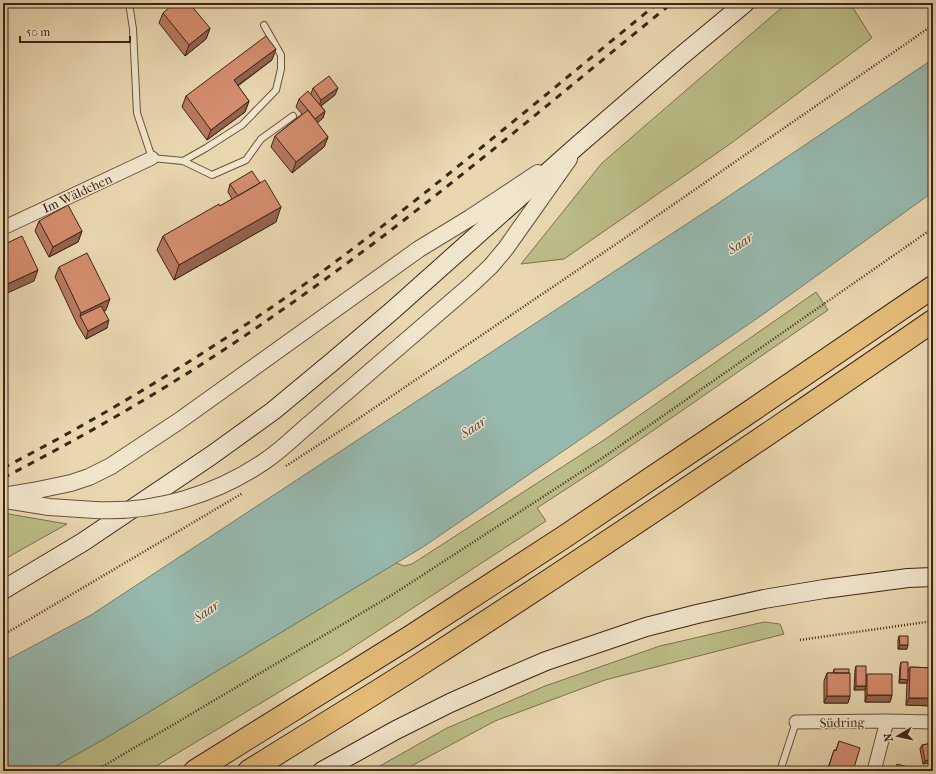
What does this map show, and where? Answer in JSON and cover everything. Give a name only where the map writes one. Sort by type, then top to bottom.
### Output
[{"type":"highway","points":[[195,771],[410,637],[564,537],[933,287]]},
{"type":"highway","points":[[248,771],[425,661],[580,561],[933,321]]},
{"type":"main road","points":[[3,590],[83,542],[212,455],[273,411],[398,305],[680,57],[745,3]]},
{"type":"main road","points":[[322,771],[396,730],[450,703],[546,661],[646,627],[764,599],[824,589],[908,578],[933,577]]},
{"type":"street","points":[[3,499],[49,507],[95,510],[122,510],[150,507],[187,499],[206,492],[247,472],[279,450],[443,310],[491,266],[520,229],[578,146]]},
{"type":"street","points":[[3,496],[71,483],[89,477],[111,466],[179,421],[419,249],[470,218],[578,146]]},
{"type":"street","name":"Im Wäldchen","points":[[3,228],[152,158]]},
{"type":"street","points":[[874,771],[887,721]]},
{"type":"street","name":"Südring","points":[[796,722],[933,722]]},
{"type":"lane","points":[[129,3],[133,29],[137,114],[152,158],[183,161],[212,175],[246,160],[261,139],[293,116]]},
{"type":"lane","points":[[183,161],[242,125],[276,90],[281,69],[281,55],[264,25]]},
{"type":"lane","points":[[780,771],[796,722]]},
{"type":"path","points":[[283,468],[349,426],[603,254],[933,25]]},
{"type":"path","points":[[95,771],[399,591],[601,459],[933,228]]},
{"type":"path","points":[[3,635],[244,493]]},
{"type":"path","points":[[800,640],[933,621]]},
{"type":"green space","points":[[787,3],[850,3],[872,38],[730,144],[564,259],[521,264],[602,163]]},
{"type":"green space","points":[[816,292],[828,310],[603,465],[537,508],[546,521],[344,653],[148,771],[47,771],[104,739],[396,563],[404,566],[412,564],[607,438]]},
{"type":"green space","points":[[3,513],[67,524],[3,560]]},
{"type":"green space","points":[[764,622],[780,624],[784,634],[605,680],[495,721],[402,771],[371,771],[447,728],[545,686],[660,646]]},
{"type":"water","name":"Saar","points":[[933,59],[933,192],[762,315],[423,547],[104,739],[47,771],[3,771],[3,662],[91,615],[714,206]]},
{"type":"building","points":[[174,3],[189,3],[210,28],[189,45],[163,13]]},
{"type":"building","points":[[266,36],[276,49],[234,80],[249,101],[211,130],[186,96]]},
{"type":"building","points":[[329,76],[338,88],[321,100],[313,88]]},
{"type":"building","points":[[308,91],[325,111],[315,119],[299,99]]},
{"type":"building","points":[[308,110],[328,137],[296,162],[275,136]]},
{"type":"building","points":[[252,171],[260,183],[238,196],[230,184]]},
{"type":"building","points":[[265,180],[281,207],[179,265],[163,236]]},
{"type":"building","points":[[68,205],[82,231],[53,247],[39,221]]},
{"type":"building","points":[[22,236],[38,270],[3,286],[3,245]]},
{"type":"building","points":[[87,253],[110,299],[81,313],[59,267]]},
{"type":"building","points":[[101,306],[109,320],[88,331],[80,316]]},
{"type":"building","points":[[899,636],[908,636],[908,645],[900,645]]},
{"type":"building","points":[[901,662],[908,662],[908,680],[900,679]]},
{"type":"building","points":[[856,666],[866,666],[866,686],[856,686]]},
{"type":"building","points":[[910,667],[933,668],[933,698],[909,698]]},
{"type":"building","points":[[834,669],[849,669],[849,673],[834,673]]},
{"type":"building","points":[[827,673],[850,673],[850,696],[827,696]]},
{"type":"building","points":[[867,674],[892,674],[892,695],[867,695]]},
{"type":"building","points":[[839,741],[860,748],[853,771],[845,771],[829,766],[834,750],[836,751]]},
{"type":"building","points":[[933,743],[933,759],[925,761],[922,745]]},
{"type":"building","points":[[897,764],[919,770],[919,771],[895,771]]},
{"type":"railway","points":[[3,468],[86,423],[167,376],[285,298],[366,239],[450,173],[658,3]]},
{"type":"railway","points":[[3,478],[74,440],[178,379],[246,335],[330,276],[430,200],[672,3]]}]
